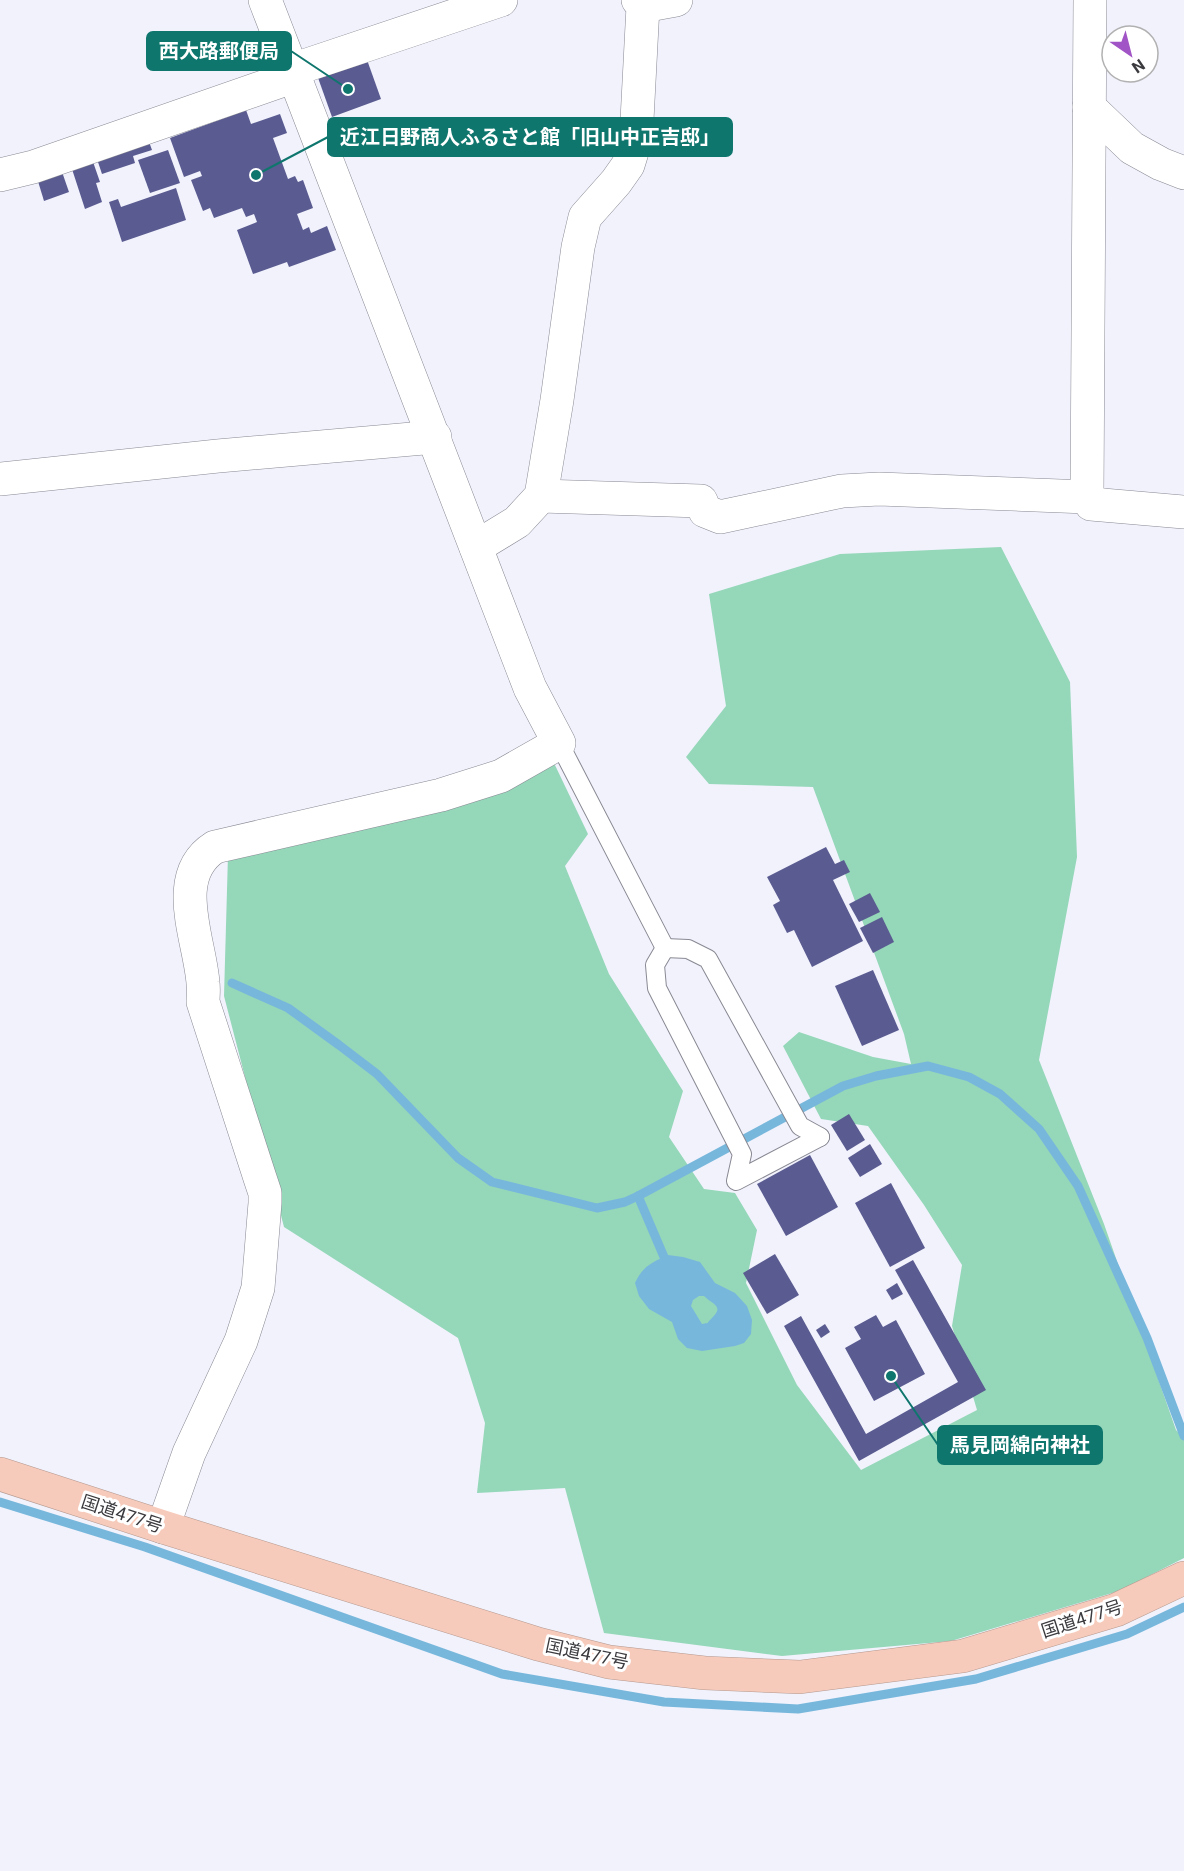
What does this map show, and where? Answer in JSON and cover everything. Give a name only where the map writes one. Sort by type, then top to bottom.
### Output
[{"type":"highway","name":"国道477号","points":[[0,1474],[538,1644],[609,1662],[705,1673],[800,1677],[963,1656],[1116,1610],[1184,1578]]},
{"type":"street","points":[[163,1527],[189,1453],[241,1341],[258,1288],[264,1220],[265,1193],[203,1002],[204,984],[191,914],[192,878],[196,866],[201,858],[216,847],[441,795],[501,776],[559,743],[530,688],[265,0]]},
{"type":"street","points":[[0,176],[44,163],[501,0]]},
{"type":"street","points":[[476,547],[517,522],[541,496],[578,247],[585,217],[628,165],[636,139],[640,3],[676,0]]},
{"type":"street","points":[[1090,0],[1087,497],[1091,504],[1184,512]]},
{"type":"street","points":[[1089,107],[1132,148],[1161,164],[1184,173]]},
{"type":"street","points":[[0,479],[218,456],[435,437]]},
{"type":"street","points":[[541,496],[701,501],[705,511],[720,517],[842,491],[879,489],[1087,497]]},
{"type":"lane","points":[[559,743],[665,948]]},
{"type":"lane","points":[[665,948],[688,949],[708,959],[800,1126],[820,1137],[736,1181],[741,1155],[657,988],[656,965],[665,948]]},
{"type":"green space","points":[[1001,547],[1070,682],[1077,857],[1039,1060],[1104,1224],[1176,1430],[1184,1438],[1184,1558],[1119,1591],[951,1641],[782,1656],[604,1633],[565,1488],[477,1493],[485,1423],[458,1338],[284,1227],[224,996],[228,855],[553,761],[588,834],[565,866],[609,974],[683,1091],[669,1137],[704,1189],[735,1193],[757,1230],[746,1283],[797,1385],[861,1470],[977,1410],[952,1326],[962,1265],[924,1205],[868,1126],[821,1119],[783,1046],[799,1032],[873,1057],[911,1064],[904,1034],[813,787],[709,784],[686,757],[726,706],[709,594],[840,554]]},
{"type":"water","points":[[668,1255],[700,1262],[715,1283],[735,1293],[747,1306],[752,1320],[751,1334],[744,1343],[702,1351],[687,1348],[678,1339],[672,1322],[649,1309],[639,1296],[635,1283],[644,1269]],"holes":[[[704,1296],[716,1306],[717,1311],[708,1323],[702,1324],[691,1306],[693,1300]]]},
{"type":"building","points":[[366,57],[381,99],[332,117],[317,75]]},
{"type":"building","points":[[246,110],[251,124],[280,114],[287,133],[273,138],[288,179],[295,176],[298,182],[303,180],[313,208],[297,214],[303,230],[309,227],[311,233],[327,226],[336,250],[289,267],[287,262],[253,274],[237,230],[257,222],[254,214],[246,217],[242,208],[214,218],[210,208],[203,211],[191,180],[202,176],[200,171],[184,177],[170,138]]},
{"type":"building","points":[[148,139],[152,150],[133,156],[135,163],[102,174],[96,156]]},
{"type":"building","points":[[168,150],[180,183],[150,193],[138,160]]},
{"type":"building","points":[[92,159],[100,182],[96,183],[102,202],[85,209],[71,166]]},
{"type":"building","points":[[61,169],[69,192],[44,201],[37,178]]},
{"type":"building","points":[[176,188],[186,220],[122,242],[109,202],[118,199],[121,207]]},
{"type":"building","points":[[826,847],[835,864],[844,860],[850,872],[833,880],[863,941],[812,967],[794,930],[787,933],[773,905],[780,901],[767,877]]},
{"type":"building","points":[[870,893],[880,912],[859,922],[849,904]]},
{"type":"building","points":[[882,917],[894,942],[873,953],[860,928]]},
{"type":"building","points":[[873,970],[899,1030],[862,1046],[835,986]]},
{"type":"building","points":[[849,1114],[865,1140],[847,1151],[831,1125]]},
{"type":"building","points":[[870,1144],[882,1164],[860,1177],[848,1158]]},
{"type":"building","points":[[810,1155],[838,1207],[786,1236],[757,1184]]},
{"type":"building","points":[[891,1183],[925,1248],[890,1267],[855,1203]]},
{"type":"building","points":[[775,1254],[799,1295],[767,1314],[743,1273]]},
{"type":"building","points":[[913,1260],[986,1390],[859,1461],[784,1326],[801,1316],[866,1434],[958,1382],[895,1270]]},
{"type":"building","points":[[897,1283],[903,1294],[892,1300],[886,1290]]},
{"type":"building","points":[[876,1315],[883,1327],[896,1320],[925,1374],[874,1401],[845,1348],[861,1339],[854,1327]]},
{"type":"building","points":[[825,1324],[830,1332],[821,1338],[816,1330]]},
{"type":"waterway","points":[[232,983],[288,1008],[377,1074],[458,1158],[492,1182],[597,1208],[625,1202],[638,1196],[843,1086],[876,1076],[928,1066],[969,1077],[1000,1094],[1039,1129],[1078,1186],[1147,1338],[1184,1436]]},
{"type":"waterway","points":[[638,1196],[664,1257]]},
{"type":"waterway","points":[[0,1502],[145,1547],[502,1674],[664,1702],[798,1709],[976,1679],[1127,1634],[1184,1607]]},
{"type":"place","name":"西大路郵便局","points":[[348,89]]},
{"type":"place","name":"近江日野商人ふるさと館「旧山中正吉邸」","points":[[256,175]]},
{"type":"place","name":"馬見岡綿向神社","points":[[891,1376]]}]
